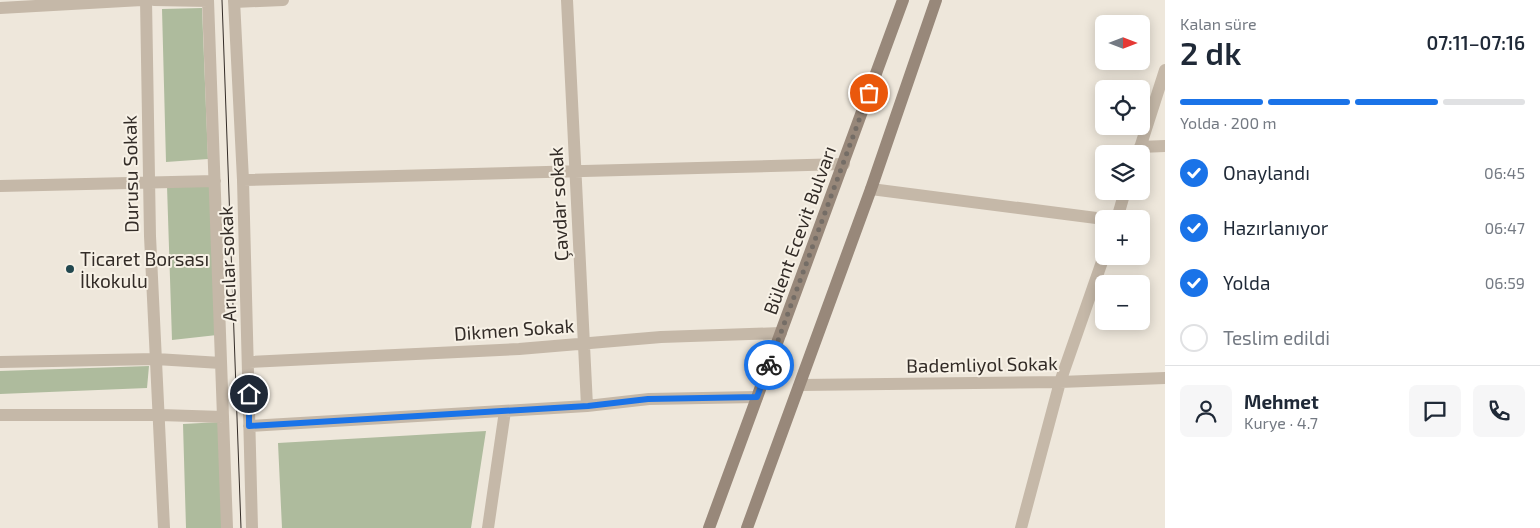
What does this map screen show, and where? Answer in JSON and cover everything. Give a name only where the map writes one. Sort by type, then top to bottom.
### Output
[{"type":"main road","name":"Bülent Ecevit Bulvarı","points":[[709,528],[844,164],[902,0]]},
{"type":"main road","points":[[747,528],[871,189],[936,0]]},
{"type":"street","points":[[0,8],[142,0]]},
{"type":"street","name":"Durusu Sokak","points":[[146,0],[150,236],[164,528]]},
{"type":"street","points":[[154,0],[208,1],[227,528]]},
{"type":"street","points":[[234,1],[282,0]]},
{"type":"street","name":"Çavdar sokak","points":[[568,0],[588,406]]},
{"type":"street","name":"Arıcılar sokak","points":[[234,1],[243,180],[252,528]]},
{"type":"street","points":[[1141,145],[1165,70]]},
{"type":"street","points":[[1150,148],[1165,146]]},
{"type":"street","points":[[243,180],[844,164]]},
{"type":"street","points":[[0,186],[215,181]]},
{"type":"street","points":[[871,189],[1095,218]]},
{"type":"street","points":[[1021,528],[1060,382],[1101,265]]},
{"type":"street","name":"Dikmen Sokak","points":[[249,362],[584,343],[660,336],[781,333]]},
{"type":"street","points":[[0,362],[156,359],[221,363]]},
{"type":"street","name":"Bademliyol Sokak","points":[[800,385],[1060,382],[1165,378]]},
{"type":"street","points":[[249,426],[588,406],[648,399],[757,397]]},
{"type":"street","points":[[488,528],[505,411]]},
{"type":"street","points":[[0,415],[223,417]]},
{"type":"green space","points":[[202,8],[208,159],[166,162],[162,9]]},
{"type":"green space","points":[[167,186],[210,186],[217,335],[172,340]]},
{"type":"green space","points":[[149,366],[147,388],[0,394],[0,371]]},
{"type":"green space","points":[[220,422],[223,528],[186,528],[183,424]]},
{"type":"green space","points":[[486,431],[471,528],[282,528],[278,443]]},
{"type":"tram line","points":[[222,0],[241,528]]},
{"type":"way so far","points":[[769,365],[869,93]]},
{"type":"place","name":"Ticaret Borsası İlkokulu","points":[[70,269]]},
{"type":"route","points":[[249,394],[249,426],[588,406],[648,399],[757,397],[769,365]]}]
